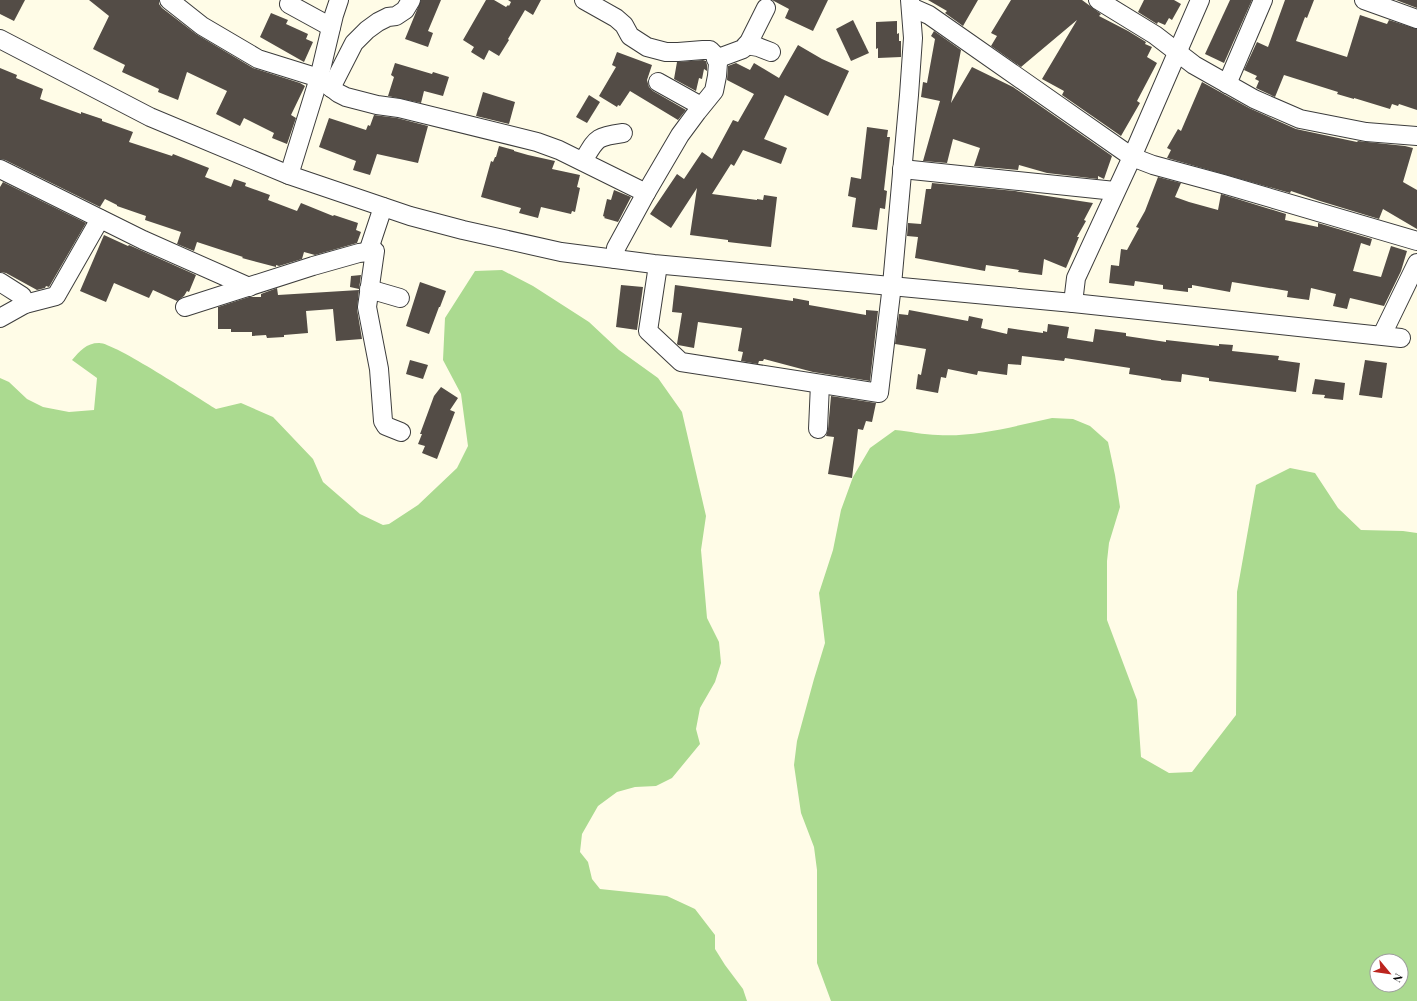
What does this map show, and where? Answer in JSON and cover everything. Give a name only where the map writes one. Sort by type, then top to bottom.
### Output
[{"type":"street","points":[[169,0],[202,26],[258,59],[325,83],[346,97],[377,105],[399,108],[537,142],[583,161],[646,193]]},
{"type":"street","points":[[289,175],[325,83],[331,27],[339,0]]},
{"type":"street","points":[[325,83],[347,56],[358,39],[367,30],[388,17],[396,16],[405,10],[412,0]]},
{"type":"street","points":[[584,0],[616,18],[624,24],[630,36],[647,47],[666,52],[710,50],[715,55],[718,63],[714,91],[680,135],[646,193],[616,248],[615,260]]},
{"type":"street","points":[[1098,0],[1155,35],[1194,65],[1254,99],[1300,119],[1366,132],[1417,136]]},
{"type":"street","points":[[1073,303],[1076,278],[1132,157],[1200,0]]},
{"type":"street","points":[[1227,84],[1263,0]]},
{"type":"street","points":[[1364,0],[1417,19]]},
{"type":"street","points":[[290,4],[331,27]]},
{"type":"street","points":[[910,4],[929,15],[1132,157],[1153,165],[1417,241]]},
{"type":"street","points":[[658,264],[648,331],[681,362],[879,393],[892,286],[913,38],[910,4]]},
{"type":"street","points":[[716,59],[742,49],[746,45],[766,8]]},
{"type":"street","points":[[0,39],[150,117],[289,175],[383,207],[463,230],[561,252],[615,260],[1073,303],[1401,338]]},
{"type":"street","points":[[746,45],[758,46],[771,52]]},
{"type":"street","points":[[658,82],[702,106]]},
{"type":"street","points":[[583,161],[597,139],[606,135],[623,133]]},
{"type":"street","points":[[0,169],[100,219],[249,287]]},
{"type":"street","points":[[902,169],[1115,191]]},
{"type":"street","points":[[368,252],[383,207]]},
{"type":"street","points":[[0,318],[25,304],[56,296],[100,219]]},
{"type":"street","points":[[185,307],[313,266],[375,250],[368,307],[379,369],[383,421],[386,426],[400,432]]},
{"type":"street","points":[[1382,335],[1417,263]]},
{"type":"street","points":[[0,282],[22,296],[25,304]]},
{"type":"street","points":[[370,289],[400,298]]},
{"type":"street","points":[[818,429],[820,384]]},
{"type":"green space","points":[[502,270],[533,286],[589,322],[619,350],[658,378],[682,412],[706,516],[701,550],[707,618],[719,642],[721,663],[715,682],[700,708],[696,729],[700,744],[672,778],[656,786],[635,787],[617,792],[598,806],[582,834],[580,852],[588,862],[592,879],[600,889],[667,896],[695,909],[715,935],[715,949],[743,989],[747,1001],[0,1001],[0,378],[9,382],[27,399],[43,407],[69,412],[94,410],[97,378],[72,360],[90,344],[99,343],[107,345],[121,351],[216,409],[241,403],[273,417],[313,459],[323,482],[360,514],[383,525],[389,524],[418,505],[457,468],[468,446],[461,394],[443,360],[445,318],[475,271]]},
{"type":"green space","points":[[1052,418],[1073,419],[1090,426],[1108,442],[1120,507],[1109,543],[1107,561],[1107,620],[1137,700],[1141,757],[1169,773],[1192,772],[1236,715],[1237,592],[1256,485],[1290,468],[1315,473],[1338,508],[1361,530],[1403,531],[1417,533],[1417,1001],[831,1001],[817,963],[817,870],[814,847],[801,813],[794,765],[797,741],[825,643],[819,593],[833,550],[841,510],[853,477],[870,448],[895,430],[933,435],[952,435],[981,433]]},
{"type":"building","points":[[0,0],[25,0],[14,21],[0,14]]},
{"type":"building","points":[[89,0],[159,0],[159,4],[162,8],[196,34],[253,68],[305,86],[291,115],[296,118],[287,144],[272,138],[274,133],[244,118],[240,126],[216,114],[227,91],[187,72],[178,100],[158,92],[159,89],[122,72],[125,65],[93,49],[109,16]]},
{"type":"building","points":[[421,0],[441,0],[428,31],[433,33],[428,47],[405,39]]},
{"type":"building","points":[[486,0],[494,0],[506,7],[508,5],[509,6],[511,2],[508,0],[541,0],[533,15],[525,10],[499,56],[489,50],[484,60],[471,52],[474,47],[463,40]]},
{"type":"building","points":[[772,0],[828,0],[813,31],[785,18],[789,9]]},
{"type":"building","points":[[928,0],[978,0],[963,26],[945,13],[947,11]]},
{"type":"building","points":[[1011,0],[1082,0],[1101,14],[1099,16],[1128,31],[1146,42],[1145,44],[1152,47],[1147,57],[1157,63],[1137,101],[1140,103],[1121,136],[1062,95],[1064,91],[1042,79],[1077,20],[1021,67],[991,46],[997,36],[991,33]]},
{"type":"building","points":[[1144,0],[1174,0],[1181,4],[1172,20],[1169,18],[1165,25],[1158,22],[1157,24],[1138,12]]},
{"type":"building","points":[[1230,0],[1252,0],[1224,63],[1205,54]]},
{"type":"building","points":[[1285,0],[1314,0],[1307,18],[1305,17],[1296,41],[1347,57],[1360,15],[1387,24],[1389,20],[1417,29],[1417,110],[1399,104],[1398,106],[1392,104],[1390,109],[1337,94],[1338,92],[1284,75],[1275,97],[1256,88],[1259,81],[1255,79],[1257,76],[1244,70],[1257,42],[1268,47]]},
{"type":"building","points":[[1396,0],[1417,0],[1417,8]]},
{"type":"building","points":[[271,13],[288,20],[286,24],[308,34],[306,39],[313,42],[304,62],[260,37]]},
{"type":"building","points":[[853,20],[869,53],[851,61],[836,29]]},
{"type":"building","points":[[897,21],[897,34],[899,33],[899,41],[901,41],[901,57],[878,58],[878,48],[876,49],[876,22]]},
{"type":"building","points":[[934,31],[961,50],[951,103],[972,67],[1013,87],[1112,156],[1104,179],[1098,176],[1098,179],[1047,173],[1019,165],[1018,170],[974,166],[980,148],[953,139],[947,163],[923,161],[940,101],[921,97],[923,82],[927,83],[935,39],[931,36]]},
{"type":"building","points":[[798,45],[822,59],[849,71],[828,116],[785,95],[764,139],[787,148],[781,164],[743,150],[734,166],[731,164],[712,194],[757,200],[763,200],[764,195],[777,197],[771,247],[728,242],[728,240],[690,235],[697,188],[671,228],[650,214],[677,174],[684,179],[702,152],[712,159],[733,120],[738,122],[754,94],[727,80],[728,66],[736,63],[750,70],[754,63],[779,78]]},
{"type":"building","points":[[617,52],[652,65],[647,80],[649,87],[653,91],[686,110],[678,120],[630,91],[620,106],[618,105],[617,107],[599,96],[616,67],[612,65]]},
{"type":"building","points":[[706,61],[707,71],[704,69],[702,79],[699,78],[696,91],[674,79],[677,62]]},
{"type":"building","points":[[395,63],[432,74],[433,72],[449,77],[443,96],[424,91],[421,103],[388,96],[394,77],[391,75]]},
{"type":"building","points":[[0,68],[17,75],[16,78],[43,89],[40,99],[81,114],[81,112],[102,119],[102,121],[133,132],[129,142],[172,156],[173,154],[209,168],[205,177],[231,187],[234,179],[246,183],[245,186],[270,195],[268,200],[297,211],[301,203],[333,216],[334,215],[358,223],[356,230],[361,232],[357,243],[315,255],[304,252],[302,259],[279,266],[276,265],[276,267],[242,258],[243,257],[197,242],[194,251],[177,244],[181,232],[145,220],[146,216],[117,206],[105,199],[100,207],[5,160],[0,159]]},
{"type":"building","points":[[1202,82],[1249,108],[1296,129],[1357,142],[1413,148],[1403,182],[1417,190],[1417,229],[1383,209],[1379,219],[1291,191],[1290,193],[1167,158],[1171,150],[1167,148],[1178,129],[1181,131]]},
{"type":"building","points":[[483,92],[515,102],[509,124],[476,116]]},
{"type":"building","points":[[589,95],[600,102],[587,123],[576,117]]},
{"type":"building","points":[[374,115],[397,118],[428,126],[418,163],[377,154],[370,175],[353,170],[356,161],[319,147],[329,118],[366,130],[368,125],[370,126]]},
{"type":"building","points":[[867,127],[888,130],[887,137],[890,137],[884,190],[887,191],[885,209],[880,208],[877,230],[852,227],[856,198],[848,196],[851,177],[861,179]]},
{"type":"building","points":[[499,146],[555,161],[552,169],[580,175],[577,187],[580,188],[575,212],[572,211],[571,214],[541,207],[538,218],[519,213],[521,208],[481,197],[491,161],[493,162],[496,157]]},
{"type":"building","points":[[1158,177],[1181,183],[1175,197],[1189,202],[1218,210],[1221,194],[1286,214],[1285,220],[1318,227],[1318,223],[1372,239],[1370,246],[1361,243],[1353,271],[1381,277],[1391,246],[1407,251],[1401,271],[1384,306],[1350,298],[1347,309],[1333,306],[1336,294],[1311,288],[1309,300],[1287,297],[1288,291],[1232,282],[1230,292],[1192,285],[1192,288],[1188,288],[1188,292],[1163,289],[1163,285],[1135,281],[1134,286],[1109,283],[1111,265],[1119,266],[1121,249],[1127,250],[1139,228],[1136,227],[1145,211]]},
{"type":"building","points":[[3,182],[86,223],[49,287],[46,286],[45,288],[37,290],[6,273],[0,272],[0,187]]},
{"type":"building","points":[[932,183],[1015,191],[1093,203],[1084,220],[1086,221],[1077,237],[1079,237],[1066,268],[1044,259],[1042,275],[1018,272],[1019,270],[986,265],[985,271],[915,258],[918,237],[907,236],[908,223],[921,224],[926,189],[931,189]]},
{"type":"building","points":[[614,190],[631,197],[618,222],[604,218],[605,217],[603,216],[607,199],[611,200]]},
{"type":"building","points":[[104,235],[196,275],[189,292],[187,291],[184,296],[177,301],[153,290],[149,298],[114,283],[106,302],[80,291]]},
{"type":"building","points":[[361,275],[359,289],[350,287],[351,276]]},
{"type":"building","points":[[420,282],[446,291],[429,334],[406,326]]},
{"type":"building","points":[[621,285],[643,287],[637,330],[616,327]]},
{"type":"building","points":[[675,285],[793,301],[793,298],[809,301],[809,305],[866,315],[866,310],[878,311],[870,381],[813,372],[764,359],[763,361],[759,361],[758,364],[741,361],[743,352],[738,351],[742,328],[698,322],[694,348],[678,345],[682,313],[672,312]]},
{"type":"building","points":[[277,288],[278,295],[359,290],[357,309],[362,339],[336,341],[333,309],[306,311],[308,333],[267,338],[266,335],[252,336],[252,332],[231,332],[231,329],[218,329],[218,307],[249,297],[261,297],[261,294]]},
{"type":"building","points":[[909,310],[968,321],[969,316],[983,319],[981,328],[1007,334],[1008,328],[1043,333],[1043,331],[1047,332],[1048,324],[1069,327],[1067,338],[1093,342],[1095,329],[1126,333],[1126,336],[1166,342],[1166,340],[1219,346],[1219,344],[1233,345],[1232,351],[1279,356],[1278,360],[1300,363],[1296,392],[1209,381],[1209,378],[1182,374],[1181,382],[1161,380],[1129,374],[1130,368],[1065,358],[1064,361],[1022,356],[1021,365],[1008,364],[1007,375],[978,371],[977,375],[948,369],[946,378],[941,377],[938,393],[916,389],[918,374],[921,375],[926,349],[895,344],[899,314],[908,315]]},
{"type":"building","points":[[410,360],[428,365],[423,379],[406,374]]},
{"type":"building","points":[[1365,360],[1387,363],[1382,398],[1359,395]]},
{"type":"building","points":[[1315,379],[1345,383],[1343,400],[1324,398],[1325,395],[1312,394]]},
{"type":"building","points":[[441,387],[458,398],[450,410],[455,412],[437,459],[422,453],[425,446],[418,444],[422,434],[420,434],[434,396]]},
{"type":"building","points":[[831,396],[876,403],[872,422],[866,421],[863,430],[858,429],[852,478],[828,474],[834,437],[826,436]]}]
